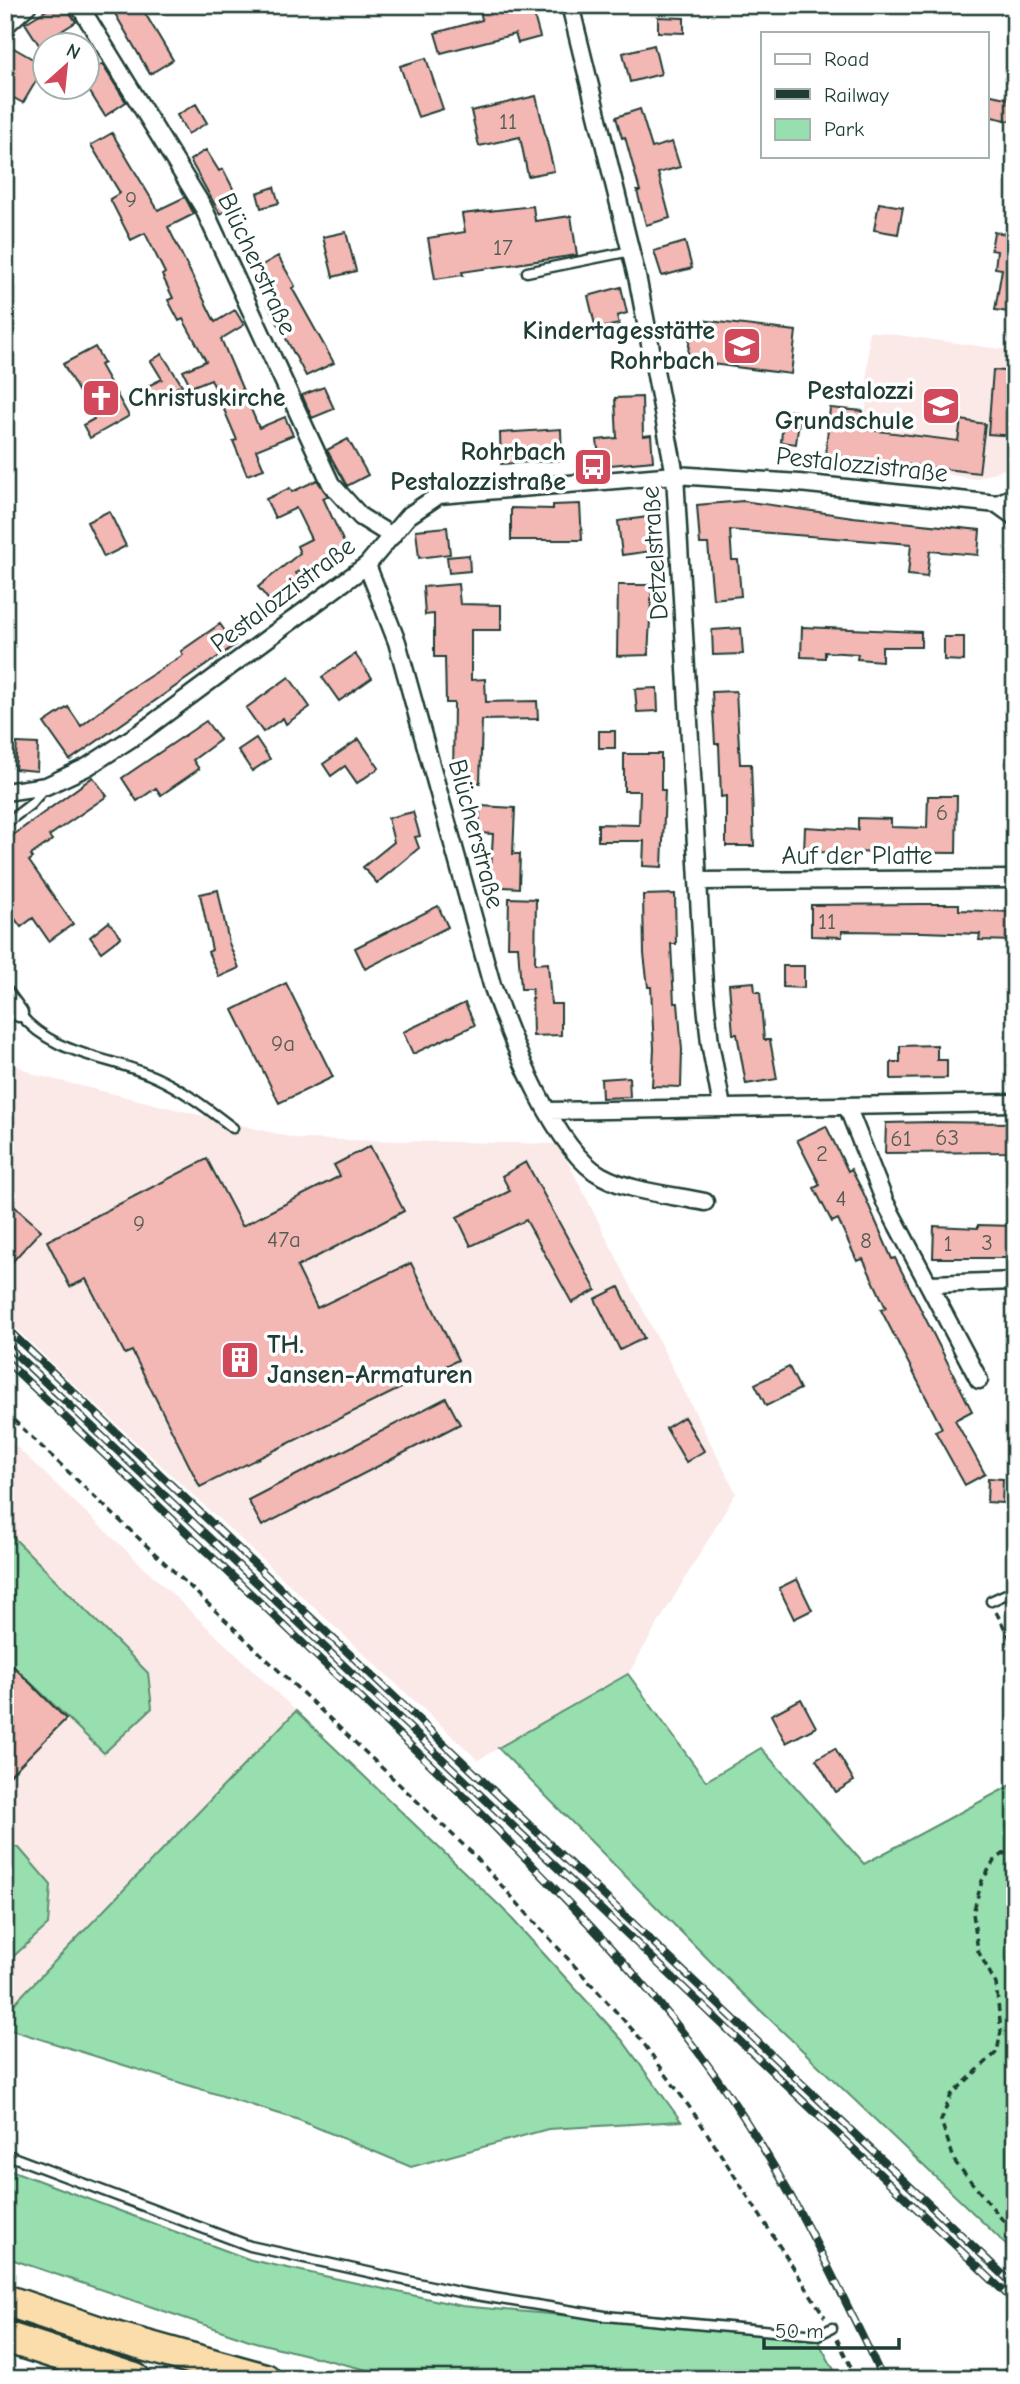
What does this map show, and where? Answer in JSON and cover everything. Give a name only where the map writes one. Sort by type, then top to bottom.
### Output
[{"type":"highway","points":[[5,2301],[118,2338],[265,2379]]},
{"type":"highway","points":[[5,2337],[135,2379]]},
{"type":"street","points":[[5,26],[28,5]]},
{"type":"street","name":"Blücherstraße","points":[[79,5],[203,207],[331,484],[361,517],[392,536]]},
{"type":"street","name":"Detzelstraße","points":[[570,5],[631,251],[675,475],[704,986],[710,1043],[722,1107]]},
{"type":"street","name":"Pestalozzistraße","points":[[5,792],[46,786],[87,767],[141,732],[367,565],[408,516],[439,495],[675,475],[799,483],[997,504]]},
{"type":"street","points":[[997,504],[1015,496]]},
{"type":"street","points":[[997,504],[1015,517]]},
{"type":"street","name":"Blücherstraße","points":[[367,565],[397,642],[492,985],[511,1040],[548,1111],[581,1162],[603,1177],[705,1202]]},
{"type":"street","name":"Auf der Platte","points":[[699,881],[1015,879]]},
{"type":"street","points":[[5,994],[19,1013]]},
{"type":"street","points":[[548,1111],[1015,1103]]},
{"type":"street","points":[[847,1107],[885,1202],[979,1380]]},
{"type":"street","points":[[930,1284],[1015,1281]]},
{"type":"lane","points":[[527,272],[631,251]]},
{"type":"lane","name":"Pestalozzistraße","points":[[5,824],[31,804],[46,786]]},
{"type":"lane","points":[[19,1013],[28,1024],[50,1040],[71,1051],[153,1076],[184,1092],[233,1128]]},
{"type":"lane","points":[[991,1601],[1015,1590]]},
{"type":"lane","points":[[5,2154],[250,2246],[463,2294],[605,2316],[818,2335],[832,2328]]},
{"type":"path","points":[[5,1412],[472,1853],[639,2037],[698,2119],[832,2328],[857,2379]]},
{"type":"path","points":[[991,1601],[1015,1648]]},
{"type":"path","points":[[1015,1845],[994,1861],[982,1881],[974,1913],[978,1951],[996,1984],[1001,2031],[997,2052],[951,2095],[941,2121],[955,2162],[1015,2235]]},
{"type":"shaded area","name":"Pestalozzi Grundschule","points":[[869,331],[1015,351],[1015,465],[975,479],[864,461]]},
{"type":"shaded area","points":[[5,1060],[36,1075],[298,1139],[559,1144],[736,1493],[628,1674],[478,1760],[5,1318]]},
{"type":"shaded area","points":[[5,1436],[296,1711],[5,2013]]},
{"type":"green space","points":[[5,1529],[148,1673],[152,1708],[104,1753],[5,1658]]},
{"type":"green space","points":[[628,1674],[706,1781],[761,1748],[864,1864],[1015,1783],[1015,2253],[736,1987],[498,1748]]},
{"type":"green space","points":[[296,1711],[503,1909],[623,2041],[681,2121],[548,2129],[411,2167],[299,2120],[5,2028],[5,2013]]},
{"type":"green space","points":[[5,1844],[19,1848],[51,1885],[48,1925],[5,1964]]},
{"type":"green space","points":[[5,2168],[251,2260],[462,2306],[817,2339],[839,2379],[403,2379],[255,2342],[5,2257]]},
{"type":"building","points":[[55,5],[65,5],[76,22],[60,32],[32,34],[25,23]]},
{"type":"building","points":[[110,5],[140,5],[173,60],[150,74]]},
{"type":"building","points":[[479,5],[531,5],[540,37],[518,43],[515,34],[441,53],[435,33],[482,20]]},
{"type":"building","points":[[658,17],[684,18],[684,33],[658,32]]},
{"type":"building","points":[[654,45],[661,74],[630,82],[623,53]]},
{"type":"building","points":[[12,47],[32,59],[32,88],[23,103],[5,93],[5,59]]},
{"type":"building","points":[[426,58],[443,109],[418,117],[400,66]]},
{"type":"building","points":[[102,64],[126,102],[105,116],[96,102],[102,102]]},
{"type":"building","points":[[988,94],[1015,100],[1015,122],[988,116]]},
{"type":"building","points":[[536,96],[554,171],[528,176],[520,137],[479,146],[471,111]]},
{"type":"building","points":[[196,104],[207,123],[188,134],[177,115]]},
{"type":"building","points":[[640,109],[652,148],[672,142],[680,167],[658,173],[670,218],[646,225],[625,137],[622,138],[616,117]]},
{"type":"building","points":[[112,133],[158,210],[185,197],[194,214],[168,227],[215,322],[235,310],[244,325],[221,339],[259,428],[285,417],[293,435],[256,450],[264,469],[247,475],[233,441],[237,440],[211,379],[191,387],[183,371],[206,361],[183,319],[179,321],[168,300],[173,298],[162,275],[165,273],[145,233],[131,240],[110,199],[120,193],[91,145]]},
{"type":"building","points":[[206,150],[219,171],[223,169],[241,204],[220,214],[190,160]]},
{"type":"building","points":[[274,187],[279,203],[261,208],[257,193]]},
{"type":"building","points":[[879,203],[903,207],[898,234],[874,230]]},
{"type":"building","points":[[533,206],[535,221],[571,216],[577,255],[462,272],[463,275],[435,279],[428,238],[465,232],[462,214]]},
{"type":"building","points":[[346,232],[356,271],[333,277],[323,237]]},
{"type":"building","points":[[994,232],[1015,235],[1015,313],[995,310],[1002,269],[995,268],[997,251],[991,250]]},
{"type":"building","points":[[685,242],[692,268],[662,276],[654,251]]},
{"type":"building","points":[[278,256],[295,286],[292,288],[334,363],[306,376],[267,303],[273,299],[255,269]]},
{"type":"building","points":[[621,287],[627,313],[617,316],[619,324],[596,329],[588,296]]},
{"type":"building","name":"Kindertagesstätte Rohrbach","points":[[692,319],[796,331],[791,374],[687,361]]},
{"type":"building","name":"Christuskirche","points":[[95,347],[104,363],[100,365],[129,416],[90,438],[83,425],[94,419],[63,364]]},
{"type":"building","points":[[162,354],[182,385],[155,399],[148,386],[162,379],[151,361]]},
{"type":"building","points":[[993,370],[1015,372],[1015,436],[988,434]]},
{"type":"building","points":[[324,387],[334,409],[312,418],[302,395]]},
{"type":"building","points":[[642,397],[643,436],[651,435],[653,461],[600,466],[597,440],[617,438],[615,398]]},
{"type":"building","points":[[830,408],[863,411],[861,429],[958,441],[961,420],[985,424],[979,473],[859,459],[858,462],[825,459]]},
{"type":"building","points":[[784,410],[800,412],[796,444],[781,442]]},
{"type":"building","points":[[561,429],[562,460],[501,464],[500,433]]},
{"type":"building","points":[[348,439],[368,475],[347,486],[327,450]]},
{"type":"building","points":[[317,480],[328,496],[323,498],[347,549],[296,573],[306,585],[276,609],[258,587],[300,553],[297,546],[311,539],[296,508],[275,518],[266,499],[290,488],[292,492]]},
{"type":"building","points":[[743,501],[853,517],[980,530],[978,555],[930,551],[927,577],[908,575],[911,544],[730,530],[732,560],[738,560],[741,596],[713,599],[708,544],[700,544],[697,505]]},
{"type":"building","points":[[580,504],[582,540],[511,540],[511,508],[553,509],[553,505]]},
{"type":"building","points":[[109,511],[126,546],[104,557],[87,522]]},
{"type":"building","points":[[648,517],[652,551],[622,555],[618,521]]},
{"type":"building","points":[[447,527],[450,554],[419,558],[416,530]]},
{"type":"building","points":[[469,555],[470,571],[449,573],[447,557]]},
{"type":"building","points":[[458,584],[460,604],[501,605],[501,630],[471,630],[471,680],[485,679],[486,702],[537,701],[538,719],[482,720],[480,783],[453,782],[454,703],[446,703],[445,657],[434,657],[434,614],[425,615],[423,587]]},
{"type":"building","points":[[618,585],[652,585],[648,655],[617,656]]},
{"type":"building","points":[[220,624],[235,645],[70,760],[44,723],[68,707],[81,726],[122,694],[183,655],[181,651]]},
{"type":"building","points":[[802,627],[921,632],[921,647],[882,647],[882,661],[857,659],[858,654],[825,652],[825,658],[801,657]]},
{"type":"building","points":[[741,628],[743,654],[713,655],[712,630]]},
{"type":"building","points":[[944,637],[964,637],[964,661],[944,660]]},
{"type":"building","points":[[355,654],[372,678],[339,701],[322,677]]},
{"type":"building","points":[[289,677],[310,707],[286,724],[283,718],[263,732],[246,708]]},
{"type":"building","points":[[657,688],[658,711],[637,712],[635,689]]},
{"type":"building","points":[[736,691],[740,764],[751,764],[754,846],[726,846],[726,796],[721,797],[719,744],[715,744],[712,692]]},
{"type":"building","points":[[206,721],[220,740],[193,760],[199,769],[161,795],[156,788],[137,801],[122,778]]},
{"type":"building","points":[[599,731],[615,731],[615,748],[599,748]]},
{"type":"building","points":[[256,738],[270,759],[252,771],[238,750]]},
{"type":"building","points":[[359,739],[379,768],[357,783],[345,766],[331,776],[323,764]]},
{"type":"building","points":[[17,743],[38,744],[37,771],[15,769]]},
{"type":"building","points":[[624,754],[661,754],[661,790],[665,790],[662,867],[643,866],[644,841],[598,841],[598,824],[639,825],[640,791],[624,791]]},
{"type":"building","points":[[93,777],[107,796],[49,836],[52,840],[31,855],[33,858],[29,861],[73,924],[49,941],[33,918],[21,927],[5,905],[5,841]]},
{"type":"building","points":[[928,796],[957,796],[956,853],[804,852],[805,827],[858,830],[858,818],[891,819],[891,827],[927,828]]},
{"type":"building","points":[[480,806],[515,808],[513,854],[520,854],[519,888],[490,886],[493,834],[479,833]]},
{"type":"building","points":[[413,812],[420,836],[415,837],[419,848],[377,883],[363,867],[394,842],[388,818]]},
{"type":"building","points":[[218,890],[229,943],[239,968],[219,977],[208,952],[212,950],[200,894]]},
{"type":"building","points":[[675,894],[676,944],[671,944],[674,1003],[678,1003],[682,1050],[681,1087],[652,1086],[654,1049],[651,987],[648,987],[644,954],[643,895]]},
{"type":"building","points":[[509,898],[536,899],[535,964],[548,963],[551,1004],[561,1004],[561,1035],[533,1036],[532,989],[521,989],[518,946],[508,946]]},
{"type":"building","points":[[959,904],[959,910],[1015,912],[1015,941],[979,940],[980,934],[922,932],[842,931],[842,937],[811,936],[811,905]]},
{"type":"building","points":[[438,906],[448,927],[365,969],[355,948]]},
{"type":"building","points":[[109,922],[121,937],[101,952],[90,937]]},
{"type":"building","points":[[783,966],[804,966],[804,988],[783,987]]},
{"type":"building","points":[[754,982],[755,992],[760,992],[764,1040],[770,1040],[777,1079],[746,1084],[737,1034],[733,1034],[729,984]]},
{"type":"building","points":[[286,983],[333,1077],[279,1103],[233,1010]]},
{"type":"building","points":[[465,1003],[475,1025],[413,1054],[403,1032]]},
{"type":"building","points":[[937,1045],[937,1060],[947,1060],[947,1078],[891,1079],[891,1062],[900,1062],[900,1046]]},
{"type":"building","points":[[629,1077],[630,1097],[602,1098],[601,1079]]},
{"type":"building","points":[[886,1123],[1011,1123],[1011,1152],[885,1153]]},
{"type":"building","points":[[826,1126],[848,1171],[851,1169],[863,1192],[892,1259],[895,1258],[972,1411],[955,1420],[985,1474],[965,1485],[935,1431],[942,1428],[881,1310],[886,1308],[863,1259],[857,1261],[838,1219],[832,1222],[814,1188],[820,1185],[797,1140]]},
{"type":"building","points":[[370,1146],[404,1211],[297,1267],[317,1308],[411,1263],[458,1360],[200,1487],[132,1351],[125,1354],[86,1279],[70,1287],[47,1241],[207,1159],[242,1226],[340,1176],[334,1165]]},
{"type":"building","points":[[526,1162],[596,1290],[572,1303],[526,1220],[471,1246],[457,1217],[510,1191],[502,1176]]},
{"type":"building","points":[[5,1198],[41,1230],[5,1270]]},
{"type":"building","points":[[978,1225],[1015,1226],[1015,1258],[933,1258],[934,1226],[978,1228]]},
{"type":"building","points":[[619,1287],[644,1338],[620,1350],[595,1299]]},
{"type":"building","points":[[789,1367],[800,1389],[766,1406],[755,1384]]},
{"type":"building","points":[[446,1398],[460,1424],[262,1526],[248,1500]]},
{"type":"building","points":[[684,1417],[704,1451],[686,1462],[666,1428]]},
{"type":"building","points":[[988,1478],[1003,1479],[1002,1503],[987,1502]]},
{"type":"building","points":[[797,1579],[812,1610],[794,1619],[779,1588]]},
{"type":"building","points":[[5,1658],[66,1719],[5,1780]]},
{"type":"building","points":[[801,1699],[816,1727],[786,1743],[771,1715]]},
{"type":"building","points":[[835,1748],[854,1781],[836,1792],[816,1759]]},
{"type":"railway","points":[[5,1327],[1015,2286]]},
{"type":"railway","points":[[5,1344],[1015,2302]]},
{"type":"railway","points":[[5,1360],[470,1802],[567,1901],[661,2005],[717,2078],[786,2187],[883,2379]]},
{"type":"place","name":"Kindertagesstätte Rohrbach","points":[[742,346]]},
{"type":"place","name":"Christuskirche","points":[[101,398]]},
{"type":"place","name":"Pestalozzi Grundschule","points":[[941,406]]},
{"type":"place","name":"Rohrbach Pestalozzistraße","points":[[593,467]]},
{"type":"place","name":"TH. Jansen-Armaturen","points":[[240,1360]]}]
